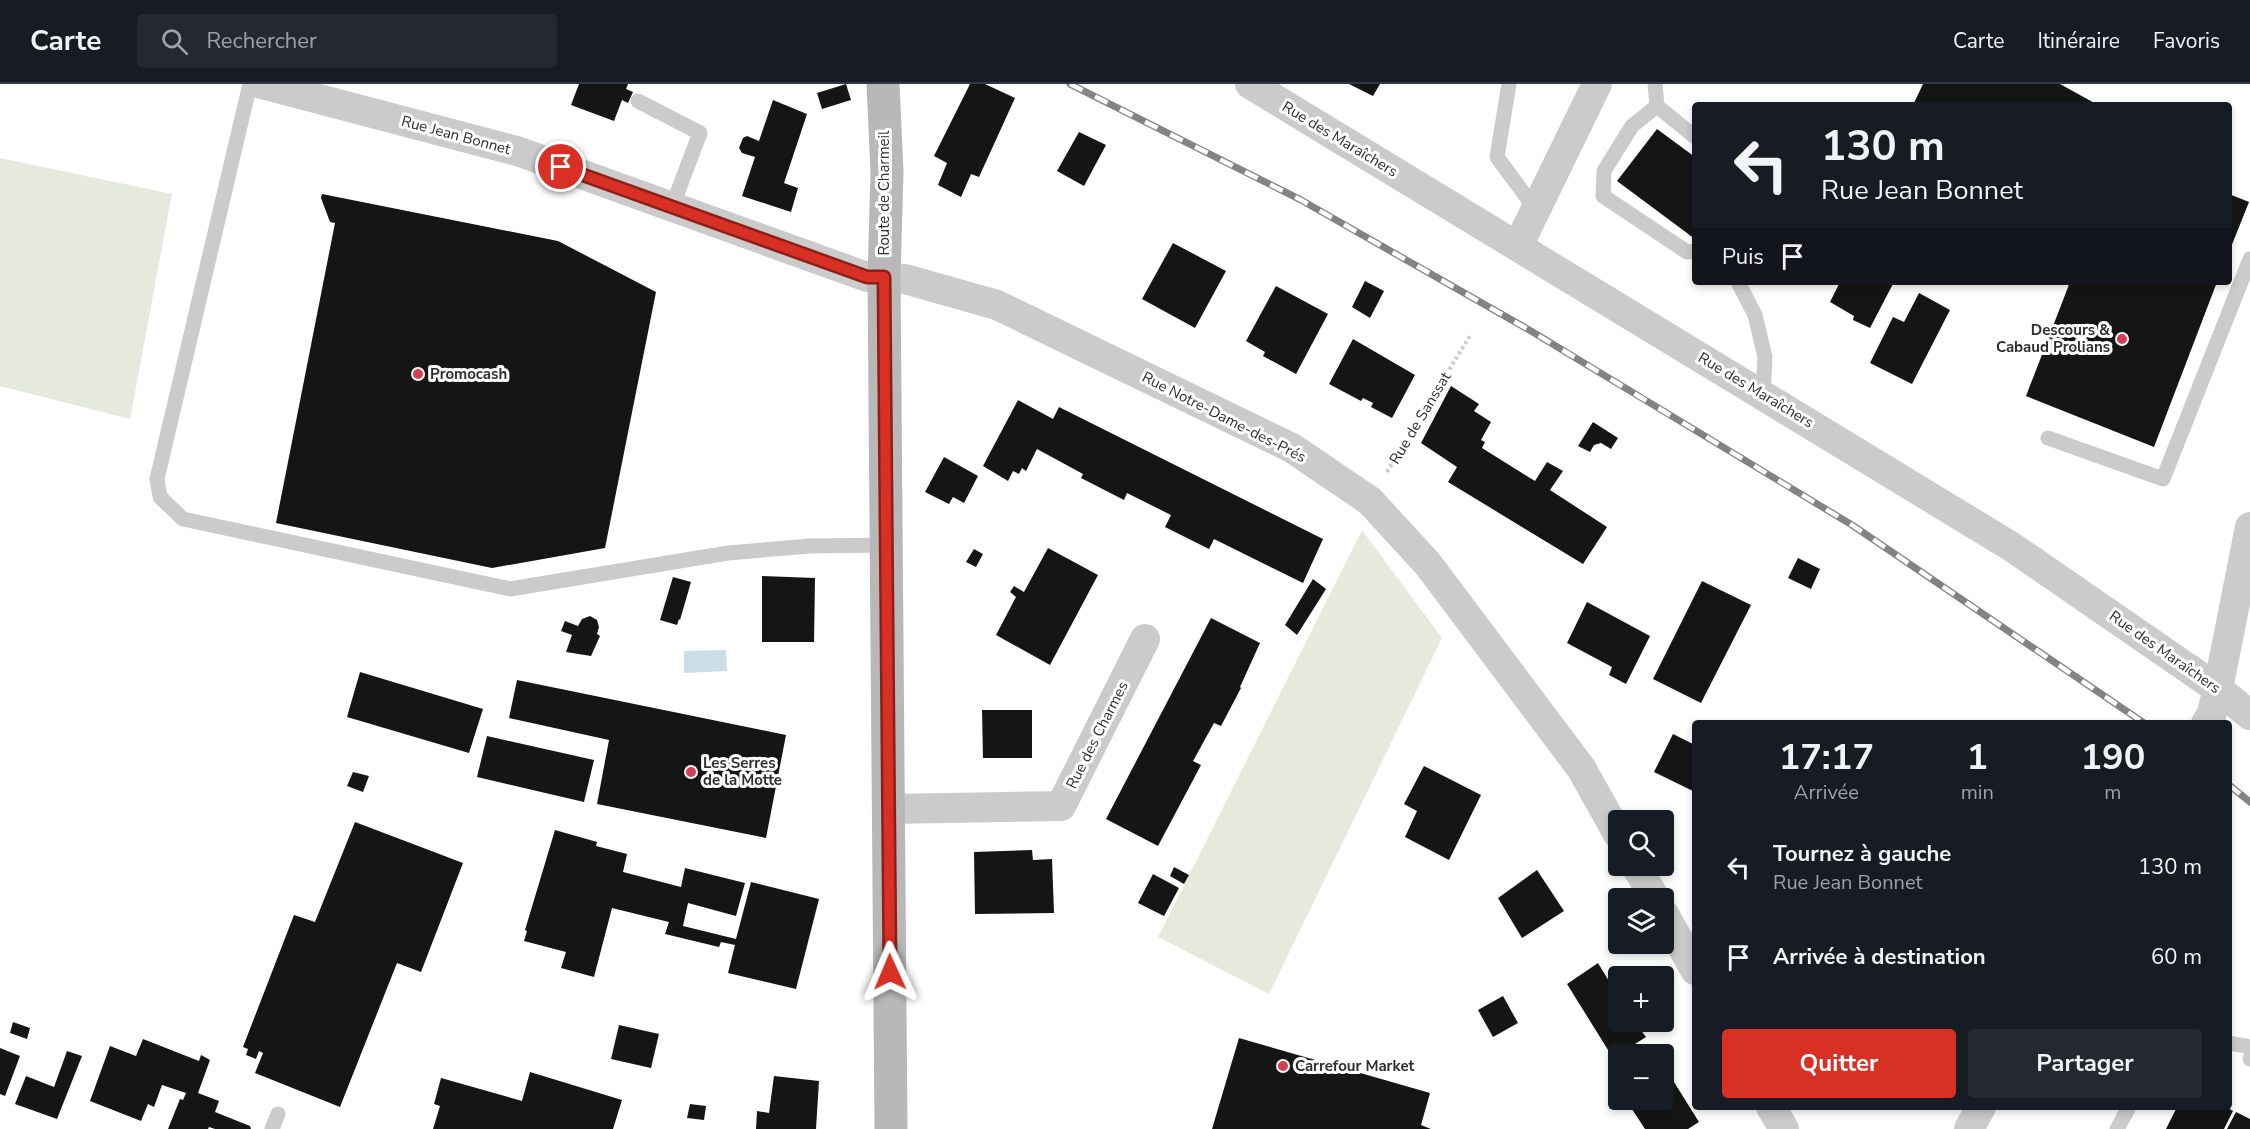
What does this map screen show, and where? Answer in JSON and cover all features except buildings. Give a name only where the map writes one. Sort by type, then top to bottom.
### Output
[{"type":"main road","name":"Route de Charmeil","points":[[883,84],[887,172],[884,277],[891,1129]]},
{"type":"street","name":"Rue Jean Bonnet","points":[[262,84],[517,151],[867,277],[884,277]]},
{"type":"street","name":"Rue des Maraîchers","points":[[1250,84],[2012,547],[2218,688],[2250,715]]},
{"type":"street","points":[[1518,246],[1597,84]]},
{"type":"street","name":"Rue Notre-Dame-des-Prés","points":[[884,277],[905,279],[997,305],[1292,448],[1370,501],[1427,563],[1574,758],[1608,817]]},
{"type":"street","points":[[2208,720],[2218,688],[2250,527]]},
{"type":"street","name":"Rue des Charmes","points":[[889,809],[1061,806],[1145,639]]},
{"type":"street","points":[[1674,932],[1692,965]]},
{"type":"street","points":[[1773,1110],[1784,1129]]},
{"type":"street","points":[[1969,1129],[1980,1110]]},
{"type":"lane","points":[[250,84],[157,479],[160,497],[183,519],[510,589],[729,553],[810,546],[886,545]]},
{"type":"lane","points":[[1509,84],[1497,157],[1536,210]]},
{"type":"lane","points":[[1655,84],[1657,106],[1692,135]]},
{"type":"lane","points":[[638,101],[700,133],[672,207]]},
{"type":"lane","points":[[1657,106],[1632,126],[1604,171],[1603,196],[1687,252],[1692,251]]},
{"type":"lane","points":[[2048,438],[2163,479],[2250,259]]},
{"type":"lane","points":[[1740,285],[1755,315],[1765,357],[1763,395]]},
{"type":"lane","points":[[2232,1044],[2250,1047]]},
{"type":"lane","points":[[2117,1129],[2127,1110]]},
{"type":"lane","points":[[272,1129],[278,1114]]},
{"type":"path","name":"Rue de Sanssat","points":[[1370,501],[1471,334]]},
{"type":"shaded area","points":[[0,158],[172,194],[130,419],[0,386]]},
{"type":"shaded area","points":[[1362,530],[1442,638],[1269,994],[1158,937]]},
{"type":"water","points":[[726,650],[727,671],[684,673],[684,651]]},
{"type":"railway","points":[[1070,84],[1301,200],[1531,331],[1852,525],[2140,720]]},
{"type":"railway","points":[[2232,787],[2250,802]]},
{"type":"place","name":"Descours & Cabaud Prolians","points":[[2122,339]]},
{"type":"place","name":"Promocash","points":[[418,374]]},
{"type":"place","name":"Les Serres de la Motte","points":[[691,772]]},
{"type":"place","name":"Carrefour Market","points":[[1283,1066]]},
{"type":"route","points":[[561,167],[867,277],[884,277],[890,972]]}]
